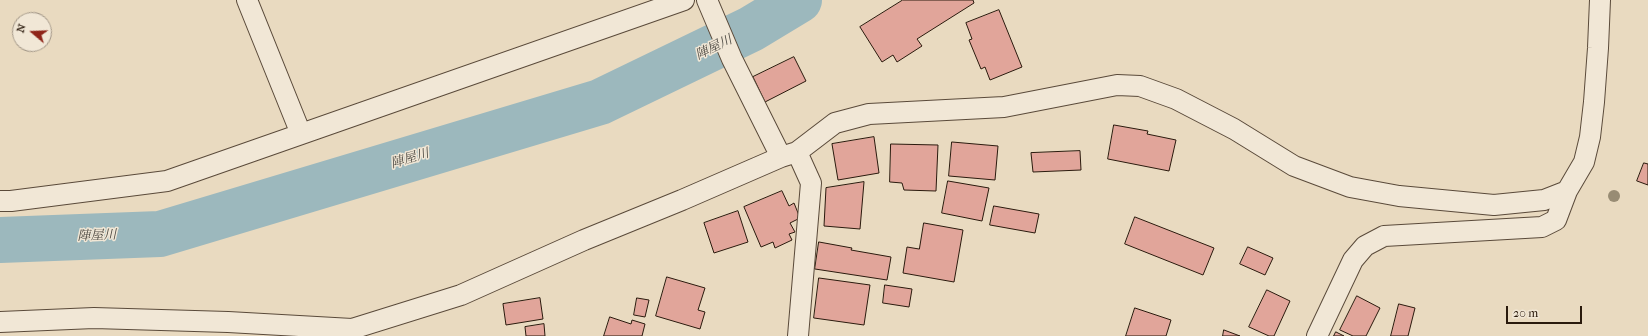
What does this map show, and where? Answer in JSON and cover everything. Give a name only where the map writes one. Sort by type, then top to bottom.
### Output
[{"type":"street","points":[[247,0],[301,134]]},
{"type":"street","points":[[0,201],[11,201],[167,181],[684,0]]},
{"type":"street","points":[[707,0],[732,59],[789,154],[811,183],[798,336]]},
{"type":"street","points":[[1317,336],[1353,260],[1365,246],[1384,236],[1542,227],[1556,220],[1567,191],[1584,162],[1590,137],[1598,48],[1600,0]]},
{"type":"street","points":[[0,322],[94,318],[352,328],[461,295],[584,240],[789,154],[835,123],[869,114],[1004,107],[1117,85],[1140,86],[1176,98],[1234,129],[1294,166],[1350,187],[1399,196],[1494,205],[1544,200],[1567,191]]},
{"type":"building","points":[[903,0],[973,0],[974,3],[917,39],[922,46],[897,62],[893,55],[882,62],[860,27]]},
{"type":"building","points":[[999,10],[1022,67],[990,80],[985,67],[981,69],[969,40],[972,39],[966,23]]},
{"type":"building","points":[[794,57],[806,81],[765,102],[753,77]]},
{"type":"building","points":[[1114,125],[1148,131],[1147,134],[1176,140],[1169,171],[1108,159]]},
{"type":"building","points":[[874,137],[879,173],[838,180],[832,144]]},
{"type":"building","points":[[952,142],[998,146],[995,180],[949,176]]},
{"type":"building","points":[[891,144],[938,145],[936,191],[904,190],[902,183],[890,182]]},
{"type":"building","points":[[1080,151],[1081,170],[1033,172],[1031,153]]},
{"type":"building","points":[[1644,163],[1648,164],[1648,185],[1637,181]]},
{"type":"building","points":[[948,181],[989,188],[982,221],[942,213]]},
{"type":"building","points":[[864,182],[860,229],[824,226],[826,188]]},
{"type":"building","points":[[782,191],[789,206],[794,203],[800,218],[790,223],[795,232],[789,234],[792,240],[775,248],[773,242],[761,247],[744,207]]},
{"type":"building","points":[[994,206],[1039,214],[1035,233],[990,225]]},
{"type":"building","points":[[738,211],[748,242],[714,253],[704,223]]},
{"type":"building","points":[[1135,217],[1214,248],[1203,275],[1125,244]]},
{"type":"building","points":[[924,223],[963,230],[954,282],[903,273],[907,247],[919,249]]},
{"type":"building","points":[[819,242],[852,248],[851,250],[891,257],[887,280],[815,269]]},
{"type":"building","points":[[1248,247],[1273,258],[1265,275],[1240,264]]},
{"type":"building","points":[[667,277],[705,288],[698,310],[705,312],[700,329],[656,316]]},
{"type":"building","points":[[819,278],[870,285],[864,325],[814,318]]},
{"type":"building","points":[[885,285],[912,289],[909,307],[883,303]]},
{"type":"building","points":[[1267,290],[1290,301],[1274,336],[1269,336],[1249,327]]},
{"type":"building","points":[[1357,296],[1380,308],[1366,336],[1353,336],[1340,330]]},
{"type":"building","points":[[540,298],[543,319],[506,325],[503,304]]},
{"type":"building","points":[[637,298],[649,300],[645,317],[634,315]]},
{"type":"building","points":[[1399,304],[1415,308],[1408,336],[1391,336]]},
{"type":"building","points":[[1135,308],[1171,320],[1166,336],[1126,336]]},
{"type":"building","points":[[610,317],[631,324],[632,320],[645,324],[642,336],[604,336]]},
{"type":"building","points":[[544,324],[545,336],[526,336],[525,327]]},
{"type":"building","points":[[1224,330],[1240,336],[1223,336]]},
{"type":"building","points":[[1336,332],[1344,336],[1334,336]]},
{"type":"waterway","name":"陣屋川","points":[[0,240],[160,234],[600,102],[751,29],[799,0]]}]
